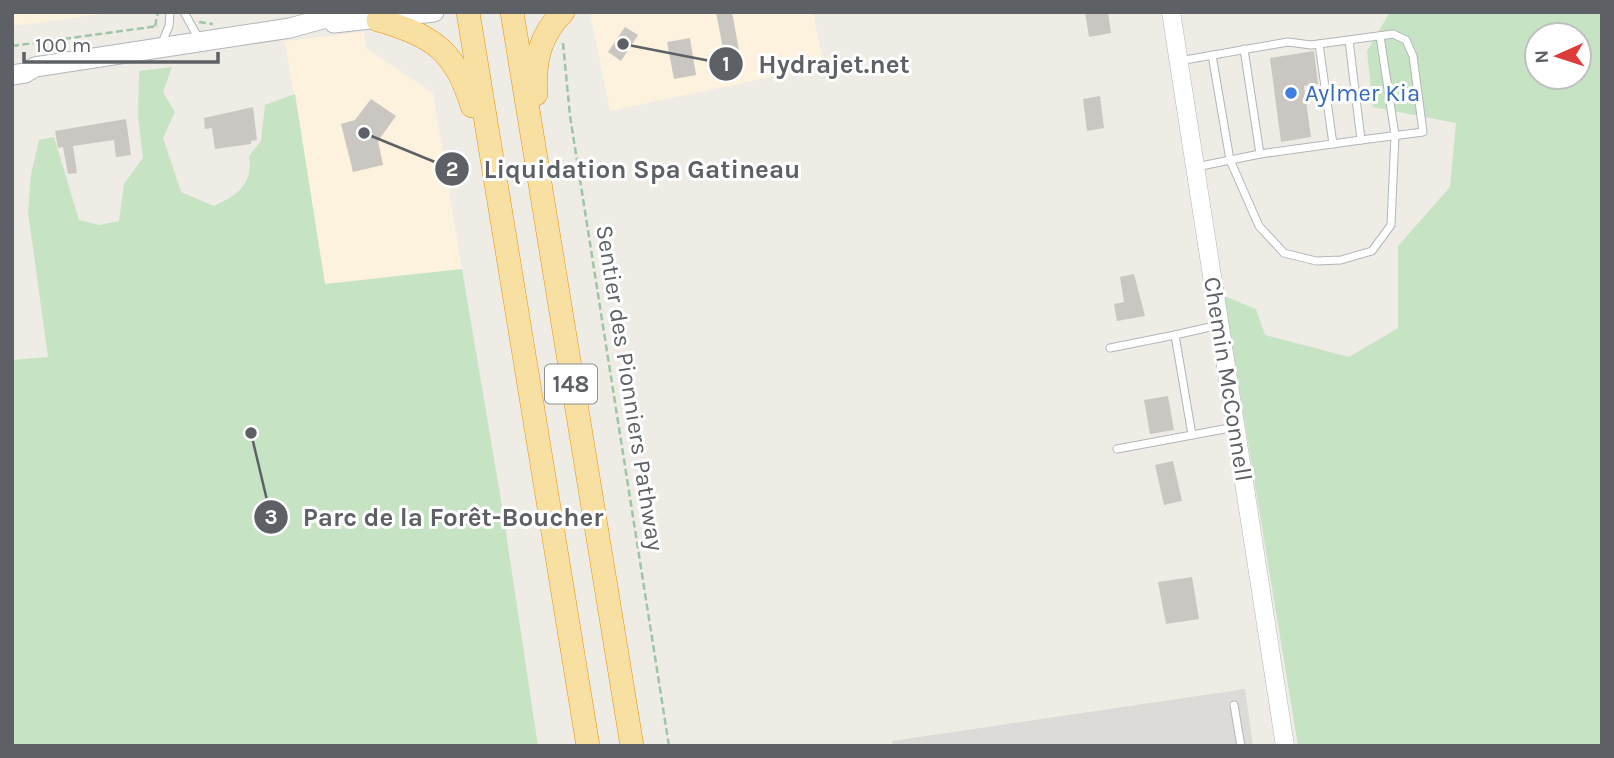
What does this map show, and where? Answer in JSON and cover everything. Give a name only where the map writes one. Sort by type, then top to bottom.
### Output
[{"type":"highway","name":"148","points":[[468,12],[588,746]]},
{"type":"highway","name":"148","points":[[512,12],[542,209],[632,746]]},
{"type":"highway","points":[[542,209],[536,59],[544,36],[563,12]]},
{"type":"highway","points":[[378,20],[424,36],[448,54],[457,67],[471,103],[500,211]]},
{"type":"main road","points":[[308,24],[348,12]]},
{"type":"main road","points":[[12,65],[35,67],[308,24],[378,20],[434,12]]},
{"type":"main road","points":[[12,75],[25,73],[35,67]]},
{"type":"street","name":"Chemin McConnell","points":[[1171,12],[1284,746]]},
{"type":"lane","points":[[161,47],[169,26],[170,12]]},
{"type":"lane","points":[[184,12],[200,42]]},
{"type":"lane","points":[[1178,61],[1288,42],[1319,44],[1393,34],[1406,40],[1413,56],[1423,132],[1260,154],[1195,167]]},
{"type":"lane","points":[[1212,55],[1230,160],[1259,226],[1284,253],[1316,261],[1340,260],[1371,251],[1391,225],[1395,135],[1380,36]]},
{"type":"lane","points":[[1349,40],[1361,140]]},
{"type":"lane","points":[[1319,44],[1333,144]]},
{"type":"lane","points":[[1244,49],[1260,154]]},
{"type":"lane","points":[[1110,348],[1220,325]]},
{"type":"lane","points":[[1175,335],[1192,435]]},
{"type":"lane","points":[[1117,449],[1236,427]]},
{"type":"lane","points":[[1234,705],[1241,746]]},
{"type":"path","points":[[155,26],[158,12]]},
{"type":"path","points":[[190,24],[206,21],[224,24]]},
{"type":"path","points":[[12,46],[169,26]]},
{"type":"path","name":"Sentier des Pionniers Pathway","points":[[559,36],[563,41],[568,102],[669,746]]},
{"type":"shaded area","points":[[12,12],[116,12],[12,26]]},
{"type":"shaded area","points":[[590,12],[813,12],[824,66],[610,111]]},
{"type":"shaded area","points":[[364,32],[366,48],[433,93],[462,269],[325,284],[285,41]]},
{"type":"shaded area","points":[[1245,689],[1253,746],[893,746],[892,741]]},
{"type":"green space","points":[[1390,12],[1602,12],[1602,746],[1298,746],[1224,296],[1256,309],[1265,335],[1349,357],[1398,328],[1398,246],[1450,187],[1456,123],[1373,107],[1367,51]]},
{"type":"green space","points":[[172,67],[163,92],[175,112],[163,138],[181,192],[214,206],[242,188],[249,174],[249,156],[261,141],[265,105],[295,94],[325,284],[462,269],[502,506],[538,746],[12,746],[12,360],[48,357],[28,212],[31,175],[39,140],[54,137],[79,220],[99,225],[119,221],[124,184],[143,158],[138,117],[139,71]]},
{"type":"building","points":[[716,12],[732,12],[742,67],[727,70]]},
{"type":"building","points":[[1085,12],[1108,12],[1111,33],[1089,37]]},
{"type":"building","points":[[625,27],[638,35],[621,61],[608,52]]},
{"type":"building","points":[[690,38],[696,75],[674,79],[667,42]]},
{"type":"building","points":[[1314,51],[1318,84],[1304,86],[1311,137],[1281,142],[1270,58]]},
{"type":"building","points":[[1100,96],[1104,128],[1087,131],[1083,99]]},
{"type":"building","points":[[371,99],[396,116],[378,141],[383,165],[353,172],[341,124],[355,120]]},
{"type":"building","points":[[253,107],[257,140],[251,141],[251,144],[215,149],[212,128],[205,129],[204,118]]},
{"type":"building","points":[[126,119],[131,155],[116,157],[114,140],[73,146],[77,173],[68,174],[63,147],[58,148],[55,131]]},
{"type":"building","points":[[1134,274],[1145,316],[1117,321],[1114,304],[1124,302],[1120,277]]},
{"type":"building","points":[[1168,396],[1174,430],[1150,434],[1144,400]]},
{"type":"building","points":[[1173,461],[1182,501],[1164,505],[1155,465]]},
{"type":"building","points":[[1192,577],[1199,619],[1166,624],[1158,582]]},
{"type":"place","name":"Hydrajet.net","points":[[623,44]]},
{"type":"place","name":"Aylmer Kia","points":[[1291,93]]},
{"type":"place","name":"Liquidation Spa Gatineau","points":[[364,133]]},
{"type":"place","name":"Parc de la Forêt-Boucher","points":[[251,433]]}]
